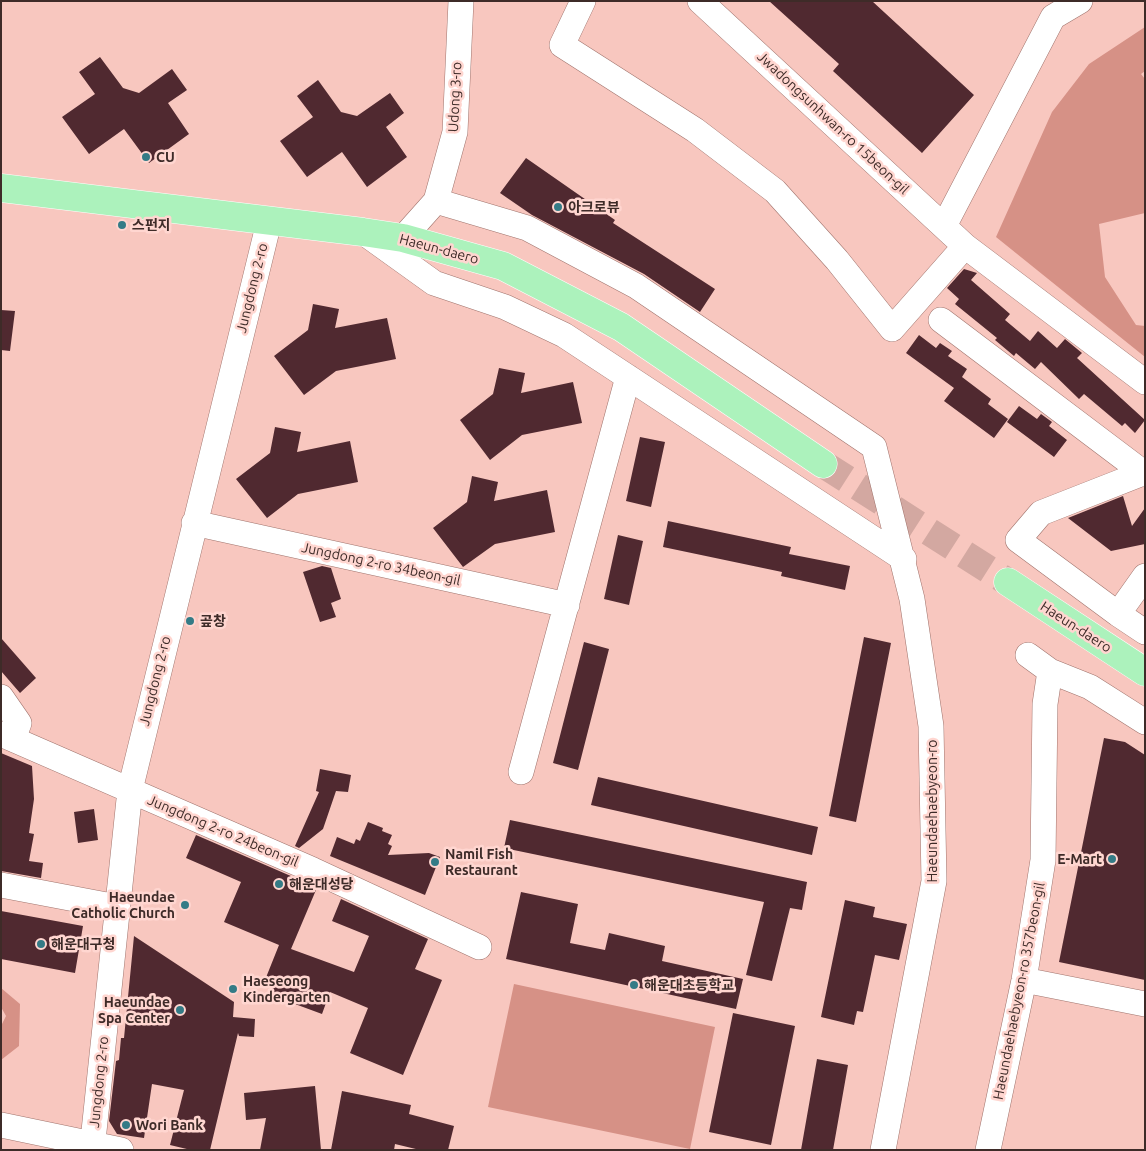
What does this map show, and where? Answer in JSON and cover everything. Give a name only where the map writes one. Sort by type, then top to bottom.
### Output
[{"type":"main road","name":"Haeun-daero","points":[[1,188],[403,238],[502,266],[621,328],[823,464]]},
{"type":"main road","name":"Haeun-daero","points":[[1008,582],[1145,672]]},
{"type":"street","name":"Udong 3-ro","points":[[403,238],[436,201],[455,132],[461,1]]},
{"type":"street","points":[[583,1],[562,45],[695,130],[776,191],[837,260],[892,329],[965,246]]},
{"type":"street","name":"Jwadongsunhwan-ro 15beon-gil","points":[[700,1],[965,246],[1145,382]]},
{"type":"street","points":[[944,226],[1053,17],[1080,1]]},
{"type":"street","name":"Haeundaehaebyeon-ro","points":[[436,201],[527,228],[636,286],[874,447],[904,559],[912,599],[931,726],[934,881],[883,1150]]},
{"type":"street","name":"Jungdong 2-ro","points":[[92,1146],[130,790],[269,222]]},
{"type":"street","points":[[363,232],[434,283],[505,307],[556,331],[904,559]]},
{"type":"street","points":[[941,320],[1144,474]]},
{"type":"street","points":[[521,772],[628,377]]},
{"type":"street","points":[[1144,474],[1041,513],[1018,540],[1145,632]]},
{"type":"street","name":"Jungdong 2-ro 34beon-gil","points":[[194,523],[567,605]]},
{"type":"street","points":[[1118,614],[1145,576]]},
{"type":"street","points":[[1028,655],[1050,671],[1090,686],[1145,722]]},
{"type":"street","name":"Haeundaehaebyeon-ro 357beon-gil","points":[[988,1150],[1024,980],[1043,860],[1045,704],[1050,671]]},
{"type":"street","points":[[1,697],[19,723],[7,737]]},
{"type":"street","name":"Jungdong 2-ro 24beon-gil","points":[[7,737],[313,870],[479,946]]},
{"type":"street","points":[[1,885],[117,907]]},
{"type":"street","points":[[1024,980],[1145,1004]]},
{"type":"street","points":[[1,1125],[92,1146],[121,1150]]},
{"type":"shaded area","points":[[1145,27],[1145,71],[1141,74],[1145,79],[1145,213],[1099,224],[1105,277],[1136,325],[1145,326],[1145,357],[996,237],[1052,112],[1089,64]]},
{"type":"shaded area","points":[[514,984],[715,1027],[690,1149],[488,1107]]},
{"type":"shaded area","points":[[1,988],[20,1004],[19,1046],[1,1060],[1,1026],[6,1016],[1,1007]]},
{"type":"building","points":[[769,1],[872,1],[974,95],[922,153],[833,71],[839,64]]},
{"type":"building","points":[[100,57],[123,88],[139,93],[172,69],[187,90],[168,103],[189,134],[149,163],[124,129],[89,154],[62,117],[95,94],[79,72]]},
{"type":"building","points":[[318,80],[341,112],[357,116],[390,93],[404,113],[386,127],[407,157],[367,187],[342,152],[307,177],[280,141],[313,117],[297,96]]},
{"type":"building","points":[[526,158],[615,220],[613,223],[715,289],[700,312],[644,274],[532,215],[500,193]]},
{"type":"building","points":[[964,269],[977,273],[971,280],[1010,314],[1005,320],[1030,341],[1038,331],[1057,348],[1065,339],[1082,353],[1077,358],[1145,420],[1135,433],[1125,423],[1122,426],[1084,394],[1079,399],[1041,362],[1035,369],[1016,353],[1014,356],[995,340],[997,338],[955,304],[959,299],[947,288]]},
{"type":"building","points":[[313,304],[339,309],[335,328],[387,318],[396,359],[336,371],[304,395],[274,356],[308,330]]},
{"type":"building","points":[[1,310],[15,311],[10,351],[1,350]]},
{"type":"building","points":[[919,335],[936,348],[940,343],[952,351],[948,356],[967,369],[962,377],[991,399],[988,404],[1008,419],[994,438],[944,401],[954,388],[906,353]]},
{"type":"building","points":[[499,368],[525,373],[521,393],[573,382],[582,423],[522,435],[490,460],[460,420],[493,394]]},
{"type":"building","points":[[1019,406],[1037,419],[1041,414],[1052,422],[1049,426],[1067,440],[1054,457],[1007,422]]},
{"type":"building","points":[[275,427],[301,432],[297,452],[350,441],[358,482],[298,494],[267,518],[236,479],[270,453]]},
{"type":"building","points":[[640,437],[665,442],[651,507],[626,501]]},
{"type":"building","points":[[472,476],[498,482],[494,501],[547,490],[555,532],[495,544],[463,567],[433,528],[467,502]]},
{"type":"building","points":[[1123,496],[1132,526],[1145,508],[1145,544],[1111,551],[1068,518]]},
{"type":"building","points":[[668,521],[791,547],[789,554],[850,566],[845,590],[781,576],[782,572],[663,547]]},
{"type":"building","points":[[618,535],[643,541],[629,605],[604,599]]},
{"type":"building","points":[[322,566],[331,568],[341,599],[331,603],[336,617],[320,622],[303,572]]},
{"type":"building","points":[[864,637],[891,643],[856,822],[829,816]]},
{"type":"building","points":[[1,638],[36,678],[20,693],[1,671]]},
{"type":"building","points":[[584,642],[609,649],[578,770],[553,763]]},
{"type":"building","name":"E-Mart","points":[[1104,738],[1125,742],[1145,755],[1145,980],[1059,962]]},
{"type":"building","points":[[1,753],[32,766],[34,799],[29,833],[34,834],[29,861],[43,863],[41,878],[1,871]]},
{"type":"building","points":[[320,769],[351,775],[348,792],[336,791],[323,829],[299,848],[295,846],[319,792],[316,791]]},
{"type":"building","points":[[598,777],[818,827],[812,855],[591,805]]},
{"type":"building","points":[[94,809],[98,840],[78,843],[74,812]]},
{"type":"building","points":[[510,820],[807,882],[802,910],[790,908],[772,981],[746,975],[764,902],[504,848]]},
{"type":"building","points":[[368,822],[383,828],[382,831],[392,835],[388,844],[392,846],[388,855],[429,853],[440,857],[425,895],[330,856],[337,837],[354,844],[356,839],[360,841]]},
{"type":"building","points":[[196,835],[307,883],[316,890],[291,949],[354,972],[369,936],[332,921],[341,899],[428,939],[415,969],[442,980],[403,1075],[350,1053],[368,1008],[330,992],[322,1014],[276,997],[268,981],[265,980],[279,945],[224,922],[241,882],[186,858]]},
{"type":"building","points":[[521,892],[578,904],[570,943],[605,950],[609,933],[665,946],[662,961],[743,979],[736,1009],[506,959]]},
{"type":"building","points":[[845,900],[875,907],[873,917],[907,924],[899,960],[875,955],[863,1012],[857,1011],[854,1025],[821,1017]]},
{"type":"building","name":"해운대구청","points":[[1,911],[83,926],[75,973],[1,959]]},
{"type":"building","points":[[134,936],[234,1002],[233,1017],[255,1019],[254,1037],[239,1036],[238,1033],[210,1150],[191,1150],[170,1145],[184,1090],[152,1084],[144,1138],[117,1134],[109,1121],[116,1061],[119,1060],[121,1038],[124,1038]]},
{"type":"building","points":[[733,1013],[795,1026],[771,1145],[709,1132]]},
{"type":"building","points":[[817,1059],[848,1065],[833,1150],[801,1150]]},
{"type":"building","points":[[315,1086],[321,1150],[260,1150],[266,1118],[246,1120],[244,1093]]},
{"type":"building","points":[[342,1091],[411,1105],[409,1114],[454,1126],[448,1150],[420,1150],[395,1144],[394,1150],[331,1150]]},
{"type":"tunnel","points":[[823,464],[1008,582]]},
{"type":"place","name":"CU","points":[[146,157]]},
{"type":"place","name":"아크로뷰","points":[[558,207]]},
{"type":"place","name":"스펀지","points":[[122,225]]},
{"type":"place","name":"곺창","points":[[190,621]]},
{"type":"place","name":"E-Mart","points":[[1112,859]]},
{"type":"place","name":"Namil Fish Restaurant","points":[[435,862]]},
{"type":"place","name":"해운대성당","points":[[279,884]]},
{"type":"place","name":"Haeundae Catholic Church","points":[[185,905]]},
{"type":"place","name":"해운대구청","points":[[41,944]]},
{"type":"place","name":"해운대초등학교","points":[[634,985]]},
{"type":"place","name":"Haeseong Kindergarten","points":[[233,989]]},
{"type":"place","name":"Haeundae Spa Center","points":[[180,1010]]},
{"type":"place","name":"Wori Bank","points":[[126,1125]]}]
